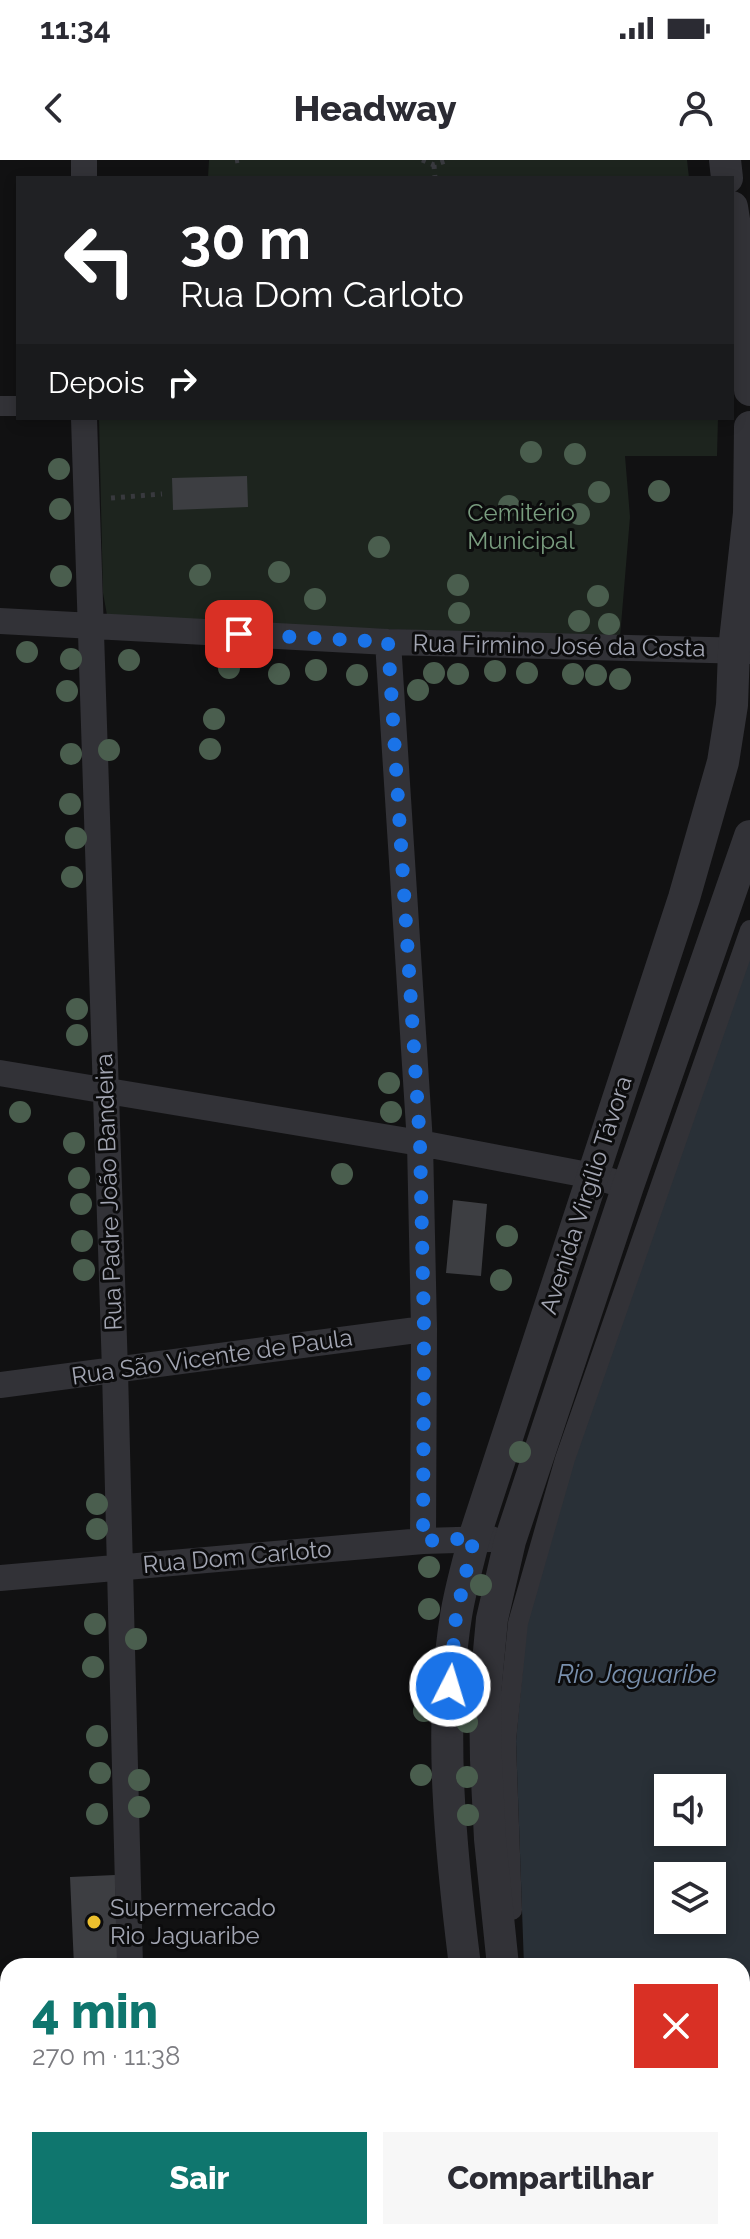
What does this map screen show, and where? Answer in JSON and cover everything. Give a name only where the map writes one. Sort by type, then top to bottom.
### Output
[{"type":"street","points":[[734,220],[748,308],[750,390]]},
{"type":"street","name":"Rua Padre João Bandeira","points":[[84,420],[115,1371],[130,1958]]},
{"type":"street","name":"Avenida Virgílio Távora","points":[[464,1958],[448,1764],[456,1616],[474,1538],[709,818],[723,762],[742,650],[750,427]]},
{"type":"street","name":"Rua Firmino José da Costa","points":[[0,621],[388,642],[742,650]]},
{"type":"street","points":[[388,642],[420,1143],[424,1329],[423,1541]]},
{"type":"street","name":"Avenida Virgílio Távora","points":[[502,1958],[490,1839],[485,1694],[492,1619],[510,1541],[628,1186],[750,836]]},
{"type":"street","points":[[514,1958],[506,1741],[518,1623],[565,1459],[750,930]]},
{"type":"street","points":[[0,1073],[420,1143],[593,1176],[628,1186]]},
{"type":"street","name":"Rua São Vicente de Paula","points":[[0,1385],[424,1329]]},
{"type":"street","name":"Rua Dom Carloto","points":[[0,1578],[423,1541],[474,1538],[510,1541]]},
{"type":"path","points":[[235,161],[241,160]]},
{"type":"path","points":[[422,160],[434,165],[448,160]]},
{"type":"path","points":[[434,165],[435,176]]},
{"type":"path","points":[[100,498],[162,494]]},
{"type":"green space","points":[[209,160],[687,160],[689,176],[208,176]]},
{"type":"green space","name":"Cemitério Municipal","points":[[99,420],[718,420],[717,456],[625,456],[630,517],[620,637],[155,621],[107,615],[103,593]]},
{"type":"water","name":"Rio Jaguaribe","points":[[750,957],[750,1958],[524,1958],[516,1741],[527,1623],[574,1459]]},
{"type":"building","points":[[247,476],[248,507],[173,510],[172,478]]},
{"type":"building","points":[[453,1200],[487,1204],[481,1276],[446,1273]]},
{"type":"building","name":"Supermercado Rio Jaguaribe","points":[[115,1875],[118,1958],[74,1958],[70,1877]]},
{"type":"place","name":"Supermercado Rio Jaguaribe","points":[[94,1922]]},
{"type":"route","points":[[239,634],[388,642],[420,1143],[424,1329],[423,1541],[474,1538],[456,1616],[450,1686]]}]
